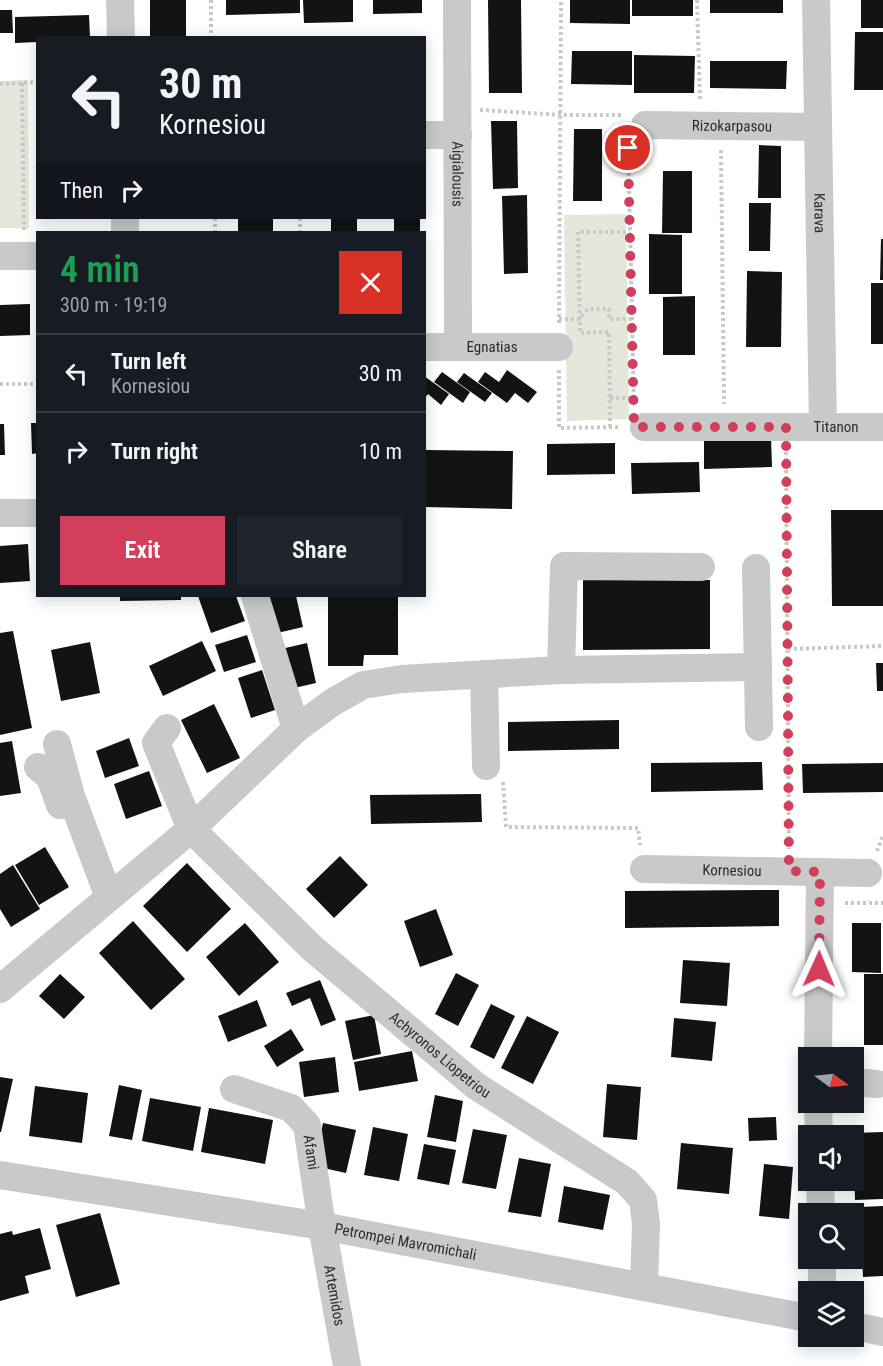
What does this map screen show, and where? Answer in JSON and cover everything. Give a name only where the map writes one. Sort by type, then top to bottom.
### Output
[{"type":"street","points":[[120,0],[121,36]]},
{"type":"street","name":"Aigialousis","points":[[457,0],[458,347]]},
{"type":"street","name":"Karava","points":[[816,0],[823,427]]},
{"type":"street","points":[[426,134],[458,122]]},
{"type":"street","name":"Rizokarpasou","points":[[636,126],[818,127]]},
{"type":"street","name":"Egnatias","points":[[426,347],[458,347],[559,333]]},
{"type":"street","name":"Titanon","points":[[639,427],[883,427]]},
{"type":"street","points":[[0,513],[36,513]]},
{"type":"street","points":[[561,670],[564,566],[702,567]]},
{"type":"street","points":[[756,568],[759,727]]},
{"type":"street","points":[[255,597],[296,729]]},
{"type":"street","points":[[0,989],[191,829],[296,729],[333,702],[363,685],[402,679],[561,670],[758,668]]},
{"type":"street","points":[[484,674],[486,766]]},
{"type":"street","points":[[167,728],[156,743],[191,829]]},
{"type":"street","points":[[57,744],[102,904]]},
{"type":"street","points":[[38,767],[50,777],[102,904]]},
{"type":"street","name":"Achyronos Liopetriou","points":[[191,829],[312,948],[476,1086],[627,1182],[643,1200],[646,1224],[644,1287]]},
{"type":"street","name":"Kornesiou","points":[[644,868],[868,873]]},
{"type":"street","points":[[818,1047],[820,872]]},
{"type":"street","name":"Afami","points":[[234,1089],[291,1108],[307,1125],[322,1226]]},
{"type":"street","name":"Petrompei Mavromichali","points":[[0,1175],[322,1226],[798,1316]]},
{"type":"street","name":"Artemidos","points":[[322,1226],[347,1366]]},
{"type":"street","points":[[864,1328],[883,1332]]},
{"type":"path","points":[[211,0],[211,36]]},
{"type":"path","points":[[458,122],[561,115],[621,114],[636,126],[630,232],[634,398],[639,427],[559,428],[561,115],[561,0]]},
{"type":"path","points":[[698,0],[710,125],[724,427]]},
{"type":"path","points":[[0,84],[36,82]]},
{"type":"path","points":[[20,256],[22,83]]},
{"type":"path","points":[[610,428],[609,332],[580,333],[578,232],[630,232]]},
{"type":"path","points":[[559,333],[579,319],[588,309],[609,309],[609,319],[632,320]]},
{"type":"path","points":[[0,384],[36,384]]},
{"type":"path","points":[[610,398],[634,398]]},
{"type":"path","points":[[786,427],[789,871]]},
{"type":"path","points":[[788,649],[883,646]]},
{"type":"path","points":[[486,766],[502,767],[506,827],[638,828],[644,868]]},
{"type":"path","points":[[819,903],[883,903]]},
{"type":"shaded area","points":[[28,80],[29,228],[0,228],[0,81]]},
{"type":"shaded area","points":[[626,214],[629,419],[567,421],[564,215]]},
{"type":"building","points":[[150,0],[186,0],[186,36],[150,36]]},
{"type":"building","points":[[226,0],[300,0],[300,13],[226,15]]},
{"type":"building","points":[[303,0],[353,0],[353,22],[304,23]]},
{"type":"building","points":[[373,0],[422,0],[422,13],[373,14]]},
{"type":"building","points":[[488,0],[521,0],[522,93],[489,93]]},
{"type":"building","points":[[570,0],[630,0],[630,24],[570,23]]},
{"type":"building","points":[[632,0],[693,0],[693,16],[632,16]]},
{"type":"building","points":[[710,0],[783,0],[783,13],[710,13]]},
{"type":"building","points":[[861,0],[883,0],[883,28],[861,28]]},
{"type":"building","points":[[0,10],[12,10],[13,33],[0,33]]},
{"type":"building","points":[[89,15],[90,36],[36,36],[36,42],[15,43],[15,17]]},
{"type":"building","points":[[855,32],[883,32],[883,90],[854,90]]},
{"type":"building","points":[[572,51],[632,51],[632,85],[571,84]]},
{"type":"building","points":[[634,55],[695,56],[694,93],[634,93]]},
{"type":"building","points":[[710,61],[787,61],[786,89],[710,88]]},
{"type":"building","points":[[491,121],[517,121],[518,188],[493,189]]},
{"type":"building","points":[[574,129],[602,129],[602,201],[573,201]]},
{"type":"building","points":[[759,145],[781,146],[781,198],[758,198]]},
{"type":"building","points":[[663,171],[692,171],[692,233],[662,233]]},
{"type":"building","points":[[527,195],[528,273],[504,274],[502,196]]},
{"type":"building","points":[[749,203],[771,203],[770,251],[749,251]]},
{"type":"building","points":[[238,219],[273,219],[273,231],[238,231]]},
{"type":"building","points":[[331,219],[357,219],[357,231],[331,231]]},
{"type":"building","points":[[394,219],[420,219],[420,231],[394,231]]},
{"type":"building","points":[[649,234],[682,235],[682,294],[649,294]]},
{"type":"building","points":[[881,239],[883,239],[883,280],[880,280]]},
{"type":"building","points":[[747,271],[782,272],[781,347],[746,347]]},
{"type":"building","points":[[871,283],[883,283],[883,344],[871,344]]},
{"type":"building","points":[[695,296],[695,355],[663,355],[663,297]]},
{"type":"building","points":[[30,304],[30,335],[0,336],[0,305]]},
{"type":"building","points":[[507,370],[537,392],[528,403],[515,393],[507,403],[478,382],[485,372],[499,382]]},
{"type":"building","points":[[442,372],[470,392],[463,403],[434,382]]},
{"type":"building","points":[[464,373],[492,393],[485,402],[457,382]]},
{"type":"building","points":[[426,377],[449,394],[441,405],[428,394],[426,396]]},
{"type":"building","points":[[31,423],[36,423],[36,453],[32,454]]},
{"type":"building","points":[[0,424],[4,424],[5,455],[0,455]]},
{"type":"building","points":[[771,436],[772,467],[704,469],[704,438]]},
{"type":"building","points":[[615,443],[615,474],[547,475],[547,444]]},
{"type":"building","points":[[426,450],[513,451],[512,509],[426,507]]},
{"type":"building","points":[[699,462],[700,492],[632,494],[631,463]]},
{"type":"building","points":[[831,510],[883,510],[883,606],[832,606]]},
{"type":"building","points":[[28,544],[30,581],[0,583],[0,546]]},
{"type":"building","points":[[583,580],[710,580],[710,649],[583,650]]},
{"type":"building","points":[[120,597],[181,597],[181,600],[120,601]]},
{"type":"building","points":[[198,597],[236,597],[245,621],[211,633]]},
{"type":"building","points":[[264,597],[296,597],[303,627],[273,634]]},
{"type":"building","points":[[328,597],[398,597],[398,655],[364,655],[363,666],[328,666]]},
{"type":"building","points":[[13,631],[32,728],[0,735],[0,633]]},
{"type":"building","points":[[247,635],[256,662],[224,672],[215,645]]},
{"type":"building","points":[[202,641],[216,671],[163,696],[149,666]]},
{"type":"building","points":[[90,642],[100,693],[61,701],[51,650]]},
{"type":"building","points":[[307,643],[316,683],[290,689],[281,649]]},
{"type":"building","points":[[876,663],[883,663],[883,691],[877,691]]},
{"type":"building","points":[[262,670],[275,710],[251,718],[238,678]]},
{"type":"building","points":[[214,704],[240,758],[207,773],[181,720]]},
{"type":"building","points":[[619,720],[619,749],[508,751],[508,722]]},
{"type":"building","points":[[129,738],[139,766],[105,778],[96,751]]},
{"type":"building","points":[[12,741],[21,793],[0,796],[0,743]]},
{"type":"building","points":[[762,762],[763,790],[651,792],[651,763]]},
{"type":"building","points":[[883,763],[883,792],[803,793],[802,764]]},
{"type":"building","points":[[149,771],[162,806],[126,819],[114,784]]},
{"type":"building","points":[[481,794],[482,822],[371,824],[370,795]]},
{"type":"building","points":[[45,847],[69,887],[39,905],[15,865]]},
{"type":"building","points":[[340,856],[368,885],[334,918],[306,889]]},
{"type":"building","points":[[187,863],[231,909],[187,952],[143,906]]},
{"type":"building","points":[[13,865],[40,909],[11,927],[0,909],[0,874]]},
{"type":"building","points":[[779,890],[779,926],[625,928],[625,891]]},
{"type":"building","points":[[436,909],[453,955],[420,967],[404,921]]},
{"type":"building","points":[[133,921],[185,979],[151,1010],[99,953]]},
{"type":"building","points":[[245,923],[279,962],[239,996],[206,957]]},
{"type":"building","points":[[852,923],[881,923],[881,973],[852,972]]},
{"type":"building","points":[[683,960],[730,963],[727,1006],[680,1003]]},
{"type":"building","points":[[456,973],[479,985],[458,1026],[435,1014]]},
{"type":"building","points":[[60,974],[85,997],[64,1019],[39,996]]},
{"type":"building","points":[[864,974],[883,974],[883,1045],[864,1045]]},
{"type":"building","points":[[320,980],[336,1020],[321,1026],[310,998],[292,1006],[286,993]]},
{"type":"building","points":[[257,1000],[267,1026],[228,1042],[218,1016]]},
{"type":"building","points":[[491,1004],[515,1016],[494,1059],[470,1047]]},
{"type":"building","points":[[374,1015],[381,1054],[353,1060],[345,1021]]},
{"type":"building","points":[[527,1016],[559,1032],[533,1084],[501,1068]]},
{"type":"building","points":[[674,1018],[716,1022],[712,1061],[671,1057]]},
{"type":"building","points":[[291,1029],[304,1050],[277,1067],[264,1046]]},
{"type":"building","points":[[412,1051],[418,1081],[359,1091],[354,1062]]},
{"type":"building","points":[[335,1057],[339,1092],[304,1097],[299,1062]]},
{"type":"building","points":[[0,1077],[13,1079],[1,1132],[0,1132]]},
{"type":"building","points":[[607,1084],[641,1087],[637,1140],[603,1137]]},
{"type":"building","points":[[119,1085],[142,1090],[132,1140],[109,1136]]},
{"type":"building","points":[[35,1086],[88,1093],[82,1143],[29,1136]]},
{"type":"building","points":[[435,1095],[463,1101],[456,1142],[427,1137]]},
{"type":"building","points":[[150,1098],[201,1107],[193,1151],[142,1141]]},
{"type":"building","points":[[209,1108],[273,1120],[265,1164],[201,1152]]},
{"type":"building","points":[[776,1117],[777,1140],[749,1141],[748,1118]]},
{"type":"building","points":[[323,1123],[356,1130],[346,1173],[314,1166]]},
{"type":"building","points":[[373,1127],[408,1134],[399,1181],[364,1175]]},
{"type":"building","points":[[473,1129],[507,1135],[496,1189],[462,1183]]},
{"type":"building","points":[[883,1132],[883,1199],[855,1200],[855,1191],[864,1191],[864,1133]]},
{"type":"building","points":[[681,1143],[733,1148],[729,1194],[677,1189]]},
{"type":"building","points":[[424,1144],[456,1150],[449,1185],[417,1179]]},
{"type":"building","points":[[519,1158],[551,1164],[541,1217],[508,1212]]},
{"type":"building","points":[[764,1164],[793,1167],[789,1219],[759,1216]]},
{"type":"building","points":[[564,1186],[610,1195],[603,1230],[558,1222]]},
{"type":"building","points":[[883,1206],[883,1276],[863,1277],[864,1207]]},
{"type":"building","points":[[100,1213],[120,1284],[76,1297],[56,1225]]},
{"type":"building","points":[[40,1228],[51,1269],[25,1276],[29,1293],[0,1301],[0,1234],[12,1231],[13,1235]]},
{"type":"route","points":[[628,148],[634,427],[786,427],[789,871],[820,872],[819,969]]}]
